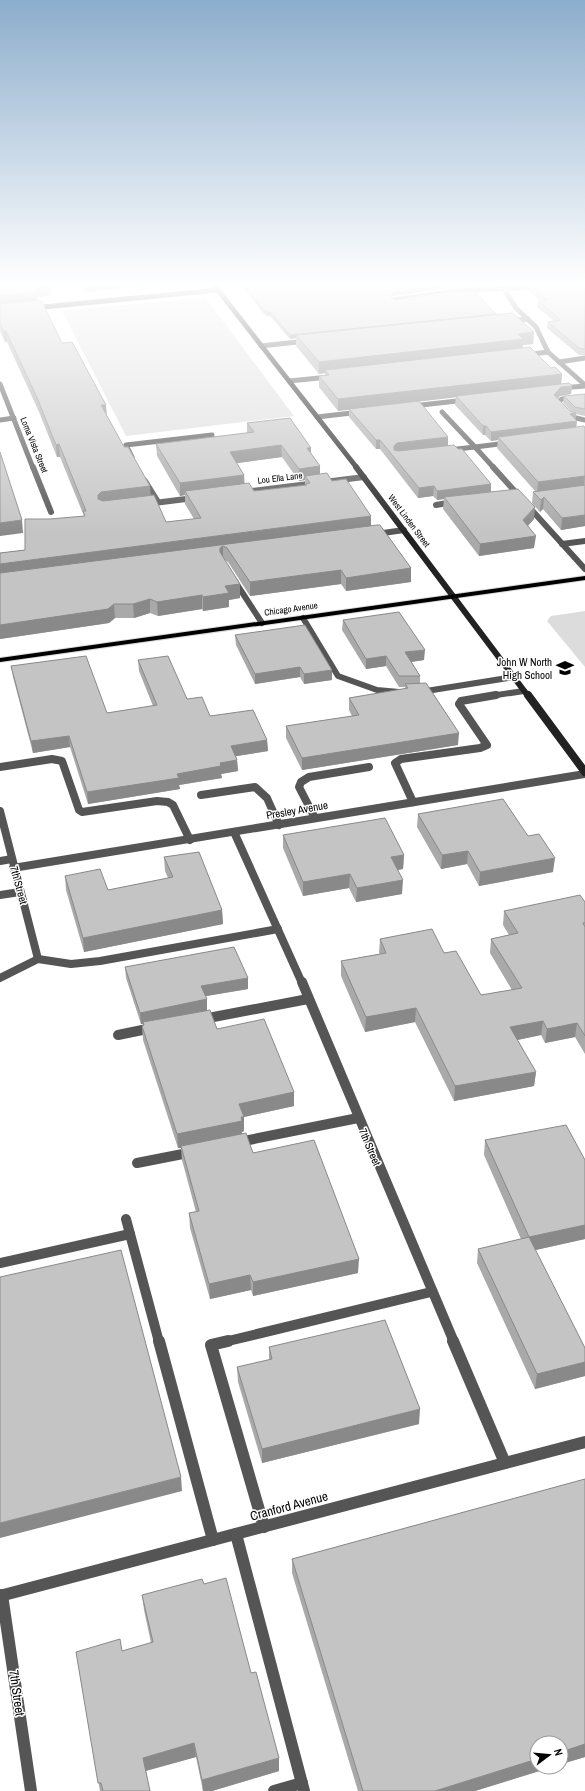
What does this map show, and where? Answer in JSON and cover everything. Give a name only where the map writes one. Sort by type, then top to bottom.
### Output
[{"type":"main road","name":"Chicago Avenue","points":[[0,660],[585,578]]},
{"type":"street","name":"West Linden Street","points":[[279,369],[364,477],[585,773]]},
{"type":"street","points":[[566,369],[585,385]]},
{"type":"street","points":[[289,381],[337,376]]},
{"type":"street","name":"Loma Vista Street","points":[[0,384],[51,512]]},
{"type":"street","points":[[554,389],[585,385]]},
{"type":"street","points":[[585,397],[562,399],[557,403],[572,417],[585,420]]},
{"type":"street","points":[[407,407],[469,399]]},
{"type":"street","points":[[317,417],[369,411]]},
{"type":"street","points":[[442,412],[585,570]]},
{"type":"street","points":[[0,420],[14,418]]},
{"type":"street","points":[[135,462],[126,445],[212,435]]},
{"type":"street","points":[[444,451],[514,442]]},
{"type":"street","points":[[140,474],[158,502]]},
{"type":"street","name":"Lou Ella Lane","points":[[237,492],[364,477]]},
{"type":"street","points":[[510,495],[517,494]]},
{"type":"street","points":[[142,504],[197,497]]},
{"type":"street","points":[[522,500],[530,499]]},
{"type":"street","points":[[436,505],[458,502]]},
{"type":"street","points":[[371,534],[404,530]]},
{"type":"street","points":[[562,544],[585,541]]},
{"type":"street","points":[[232,577],[262,624]]},
{"type":"street","points":[[303,618],[338,676],[377,690],[411,692],[514,677]]},
{"type":"street","points":[[413,802],[395,763],[401,760],[480,748],[487,745],[459,704],[462,700],[524,691]]},
{"type":"street","points":[[0,767],[52,759],[59,760],[62,762],[79,810],[82,812],[157,801],[168,802],[173,804],[190,840]]},
{"type":"street","points":[[315,818],[299,787],[301,782],[309,776],[368,766]]},
{"type":"street","name":"Presley Avenue","points":[[13,868],[190,840],[585,773]]},
{"type":"street","points":[[201,795],[255,787],[261,789],[266,795],[279,824]]},
{"type":"street","name":"7th Street","points":[[0,811],[13,868],[38,959]]},
{"type":"street","name":"7th Street","points":[[234,832],[308,999],[504,1464]]},
{"type":"street","points":[[0,861],[12,859]]},
{"type":"street","points":[[0,895],[20,892]]},
{"type":"street","points":[[0,978],[38,959],[71,964],[100,961],[278,929]]},
{"type":"street","points":[[195,1020],[308,999]]},
{"type":"street","points":[[118,1035],[164,1026]]},
{"type":"street","points":[[229,1144],[358,1118]]},
{"type":"street","points":[[137,1163],[206,1149]]},
{"type":"street","points":[[126,1219],[213,1540]]},
{"type":"street","points":[[0,1263],[130,1234]]},
{"type":"street","points":[[264,1527],[211,1345],[432,1292]]},
{"type":"street","name":"Cranford Avenue","points":[[1,1596],[585,1442]]},
{"type":"street","points":[[236,1534],[303,1787],[274,1791]]},
{"type":"street","name":"7th Street","points":[[1,1596],[31,1791]]},
{"type":"shaded area","points":[[91,369],[259,369],[294,416],[126,436]]},
{"type":"shaded area","points":[[585,611],[585,667],[547,621],[551,616]]},
{"type":"building","points":[[23,369],[86,369],[106,405],[101,405],[124,447],[128,447],[150,486],[101,492],[98,495],[98,499],[103,501],[154,495],[166,522],[201,518],[185,491],[249,483],[254,491],[307,485],[306,484],[310,483],[305,476],[327,473],[332,481],[346,479],[371,516],[0,564],[0,553],[25,550],[25,519],[50,519],[85,516],[83,511],[86,511],[59,444],[56,445]]},
{"type":"building","points":[[338,369],[557,369],[562,374],[338,399],[319,376],[329,375],[325,370]]},
{"type":"building","points":[[569,383],[572,386],[561,387],[554,395],[570,411],[576,413],[570,414],[577,421],[491,432],[486,426],[483,426],[456,396]]},
{"type":"building","points":[[585,394],[585,409],[575,407],[564,396]]},
{"type":"building","points":[[419,401],[448,437],[397,443],[394,446],[394,450],[398,451],[454,445],[458,449],[462,449],[491,484],[437,491],[434,486],[419,488],[380,440],[376,440],[349,409]]},
{"type":"building","points":[[290,418],[311,448],[307,448],[320,466],[299,469],[281,445],[230,452],[244,475],[180,483],[156,444],[254,432],[247,423]]},
{"type":"building","points":[[584,426],[585,476],[538,482],[498,437]]},
{"type":"building","points":[[0,452],[22,520],[0,523]]},
{"type":"building","points":[[585,485],[585,515],[562,518],[544,497],[541,500],[533,492]]},
{"type":"building","points":[[518,489],[535,507],[523,520],[536,536],[480,544],[444,497]]},
{"type":"building","points":[[380,525],[411,568],[346,578],[341,570],[250,582],[227,548],[223,546],[220,548],[220,552],[240,584],[225,586],[229,593],[203,597],[202,595],[157,602],[150,599],[133,604],[114,604],[108,609],[0,625],[0,573]]},
{"type":"building","points":[[399,612],[425,650],[405,652],[420,676],[399,676],[386,656],[366,659],[343,620]]},
{"type":"building","points":[[305,625],[332,670],[304,674],[300,667],[255,674],[235,635]]},
{"type":"building","points":[[86,656],[107,713],[157,705],[138,660],[168,656],[187,699],[202,697],[210,716],[253,710],[267,740],[231,746],[237,760],[220,763],[221,766],[177,774],[179,778],[87,792],[69,736],[31,741],[11,666]]},
{"type":"building","points":[[426,683],[459,733],[302,758],[286,726],[359,715],[349,698],[408,688],[405,684]]},
{"type":"building","points":[[503,799],[528,836],[539,834],[555,858],[480,872],[468,851],[442,855],[418,814]]},
{"type":"building","points":[[385,818],[404,855],[391,857],[403,880],[357,888],[350,874],[303,882],[283,835]]},
{"type":"building","points":[[199,852],[222,910],[83,938],[65,876],[100,869],[108,890],[173,877],[164,857]]},
{"type":"building","points":[[580,895],[585,902],[585,923],[583,923],[585,927],[585,1036],[577,1023],[547,1029],[543,1021],[510,1027],[536,1072],[455,1086],[416,1008],[366,1017],[341,961],[386,953],[380,939],[432,929],[444,953],[456,951],[481,995],[522,988],[491,939],[518,933],[504,911]]},
{"type":"building","points":[[234,947],[248,978],[201,986],[207,999],[140,1013],[125,967]]},
{"type":"building","points":[[210,1010],[217,1029],[264,1019],[294,1092],[239,1104],[244,1117],[241,1117],[242,1121],[177,1134],[142,1026],[144,1025],[143,1022]]},
{"type":"building","points":[[566,1125],[585,1160],[585,1225],[529,1237],[485,1140]]},
{"type":"building","points":[[246,1133],[253,1153],[314,1140],[359,1259],[253,1282],[250,1275],[209,1284],[189,1213],[199,1211],[181,1146]]},
{"type":"building","points":[[529,1237],[585,1348],[585,1362],[537,1374],[478,1249]]},
{"type":"building","points":[[121,1250],[181,1477],[0,1523],[0,1277]]},
{"type":"building","points":[[385,1320],[420,1409],[262,1449],[237,1367],[272,1359],[269,1347]]},
{"type":"building","points":[[585,1479],[585,1744],[569,1749],[569,1735],[529,1735],[529,1762],[435,1791],[363,1791],[292,1559]]},
{"type":"building","points":[[226,1578],[251,1673],[256,1672],[279,1758],[202,1780],[194,1743],[143,1758],[150,1791],[103,1791],[101,1783],[98,1783],[76,1652],[120,1639],[122,1651],[153,1642],[142,1595],[202,1579],[204,1584]]},
{"type":"place","name":"John W North High School","points":[[565,668]]}]
